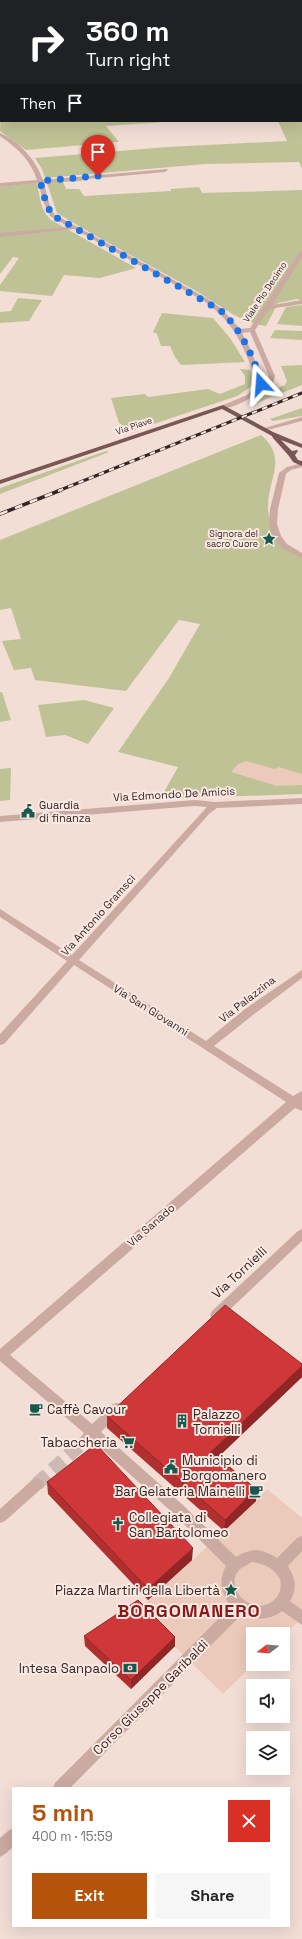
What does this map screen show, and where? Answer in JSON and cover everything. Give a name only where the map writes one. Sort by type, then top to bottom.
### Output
[{"type":"main road","points":[[223,407],[271,433],[302,447]]},
{"type":"main road","name":"Via Piave","points":[[0,482],[223,407]]},
{"type":"main road","points":[[271,433],[292,455],[295,461],[302,464]]},
{"type":"main road","points":[[292,455],[296,450],[302,447]]},
{"type":"street","points":[[0,134],[30,157],[40,181],[46,203],[52,215],[73,228],[206,300],[229,318],[238,331],[260,378],[261,384],[258,390]]},
{"type":"street","points":[[0,185],[165,170]]},
{"type":"street","points":[[0,235],[73,228]]},
{"type":"street","name":"Viale Pio Decimo","points":[[238,331],[252,330],[302,253]]},
{"type":"street","points":[[267,307],[302,302]]},
{"type":"street","points":[[223,407],[237,402],[270,385],[272,376],[252,330]]},
{"type":"street","points":[[264,429],[302,419]]},
{"type":"street","points":[[302,464],[289,468],[283,473],[274,509],[273,524],[277,536],[284,546],[302,556]]},
{"type":"street","name":"Via Edmondo De Amicis","points":[[0,819],[194,803],[215,805],[302,801]]},
{"type":"street","name":"Via Antonio Gramsci","points":[[0,1041],[74,961],[206,812],[215,805]]},
{"type":"street","name":"Via San Giovanni","points":[[0,912],[207,1046],[299,1101]]},
{"type":"street","name":"Via Palazzina","points":[[207,1046],[249,1012],[302,973]]},
{"type":"street","name":"Via Sanado","points":[[0,1355],[299,1101]]},
{"type":"street","name":"Via Tornielli","points":[[204,1326],[302,1234]]},
{"type":"street","points":[[0,1355],[92,1432],[207,1537],[234,1565]]},
{"type":"street","points":[[81,1444],[124,1401]]},
{"type":"street","points":[[0,1517],[37,1484]]},
{"type":"street","points":[[279,1565],[302,1542]]},
{"type":"street","points":[[251,1556],[261,1556],[271,1559],[279,1565],[288,1580],[286,1596],[282,1603],[275,1609],[266,1612],[248,1611],[240,1607],[233,1600],[228,1587],[229,1573],[234,1565],[242,1559],[251,1556]]},
{"type":"street","points":[[282,1603],[302,1618]]},
{"type":"street","name":"Corso Giuseppe Garibaldi","points":[[61,1787],[240,1607]]},
{"type":"street","points":[[0,1849],[12,1837]]},
{"type":"green space","points":[[0,122],[164,122],[106,126],[119,142],[26,150],[0,131]]},
{"type":"green space","points":[[278,122],[302,122],[302,169],[299,162],[205,164],[45,178],[42,169],[35,158],[167,147],[287,141]]},
{"type":"green space","points":[[81,178],[82,181],[63,182],[66,189],[79,189],[84,196],[171,191],[171,189],[199,187],[202,193],[302,190],[302,301],[297,299],[278,303],[266,326],[248,321],[230,313],[198,292],[57,213],[47,183]]},
{"type":"green space","points":[[37,183],[43,208],[51,220],[136,268],[100,278],[64,275],[52,296],[0,291],[0,285],[19,258],[13,257],[0,274],[0,187]]},
{"type":"green space","points":[[18,298],[42,300],[29,321],[0,323],[0,312],[11,311]]},
{"type":"green space","points":[[302,305],[302,326],[277,324],[286,307]]},
{"type":"green space","points":[[162,313],[213,318],[230,338],[245,362],[181,365],[170,346],[161,346],[157,334],[153,332]]},
{"type":"green space","points":[[275,330],[302,331],[302,340],[270,338]]},
{"type":"green space","points":[[302,365],[302,385],[254,404],[249,400],[285,385],[287,381],[281,366]]},
{"type":"green space","points":[[240,369],[250,370],[255,384],[237,396],[124,434],[117,429],[124,426],[119,423],[111,398],[145,394],[148,397],[208,389],[220,394],[245,384],[245,376]]},
{"type":"green space","points":[[302,408],[302,416],[273,421],[270,419]]},
{"type":"green space","points":[[261,435],[274,452],[275,470],[268,508],[271,522],[281,542],[302,556],[302,794],[160,799],[178,767],[118,752],[169,678],[200,624],[179,620],[126,691],[35,680],[31,668],[14,670],[2,641],[21,639],[11,608],[0,610],[0,540]]},
{"type":"green space","points":[[106,451],[109,452],[0,494],[0,488]]},
{"type":"green space","points":[[0,692],[2,692],[11,720],[0,722]]},
{"type":"green space","points":[[84,700],[114,708],[88,744],[65,735],[46,737],[38,705]]},
{"type":"green space","points":[[11,768],[10,800],[0,801],[0,769]]},
{"type":"shaded area","points":[[246,761],[275,769],[279,767],[302,774],[302,785],[277,786],[231,772],[238,764]]},
{"type":"shaded area","name":"Piazza Martiri della Libertà","points":[[267,1489],[302,1518],[302,1618],[290,1629],[290,1627],[246,1627],[247,1671],[223,1694],[138,1610],[224,1531]]},
{"type":"building","name":"Palazzo Tornielli","points":[[225,1305],[302,1364],[302,1366],[211,1452],[256,1489],[225,1520],[107,1416]]},
{"type":"building","name":"Collegiata di San Bartolomeo","points":[[96,1444],[193,1548],[148,1589],[47,1482]]},
{"type":"building","name":"Intesa Sanpaolo","points":[[138,1600],[175,1637],[131,1680],[84,1636]]},
{"type":"tunnel","points":[[37,1484],[81,1444]]},
{"type":"railway","points":[[58,491],[302,393]]},
{"type":"railway","points":[[0,514],[61,490]]},
{"type":"place","name":"Signora del sacro Cuore","points":[[269,539]]},
{"type":"place","name":"Guardia di finanza","points":[[28,811]]},
{"type":"place","name":"Caffè Cavour","points":[[36,1409]]},
{"type":"place","name":"Palazzo Tornielli","points":[[182,1421]]},
{"type":"place","name":"Tabaccheria","points":[[128,1442]]},
{"type":"place","name":"Municipio di Borgomanero","points":[[171,1467]]},
{"type":"place","name":"Bar Gelateria Mainelli","points":[[256,1491]]},
{"type":"place","name":"Collegiata di San Bartolomeo","points":[[118,1524]]},
{"type":"place","name":"Piazza Martiri della Libertà","points":[[231,1590]]},
{"type":"place","name":"Intesa Sanpaolo","points":[[130,1668]]},
{"type":"district","name":"BORGOMANERO","points":[[189,1611]]},
{"type":"route","points":[[98,176],[40,181],[46,203],[52,215],[58,220],[206,300],[220,310],[229,318],[245,343],[260,378],[261,384]]}]
